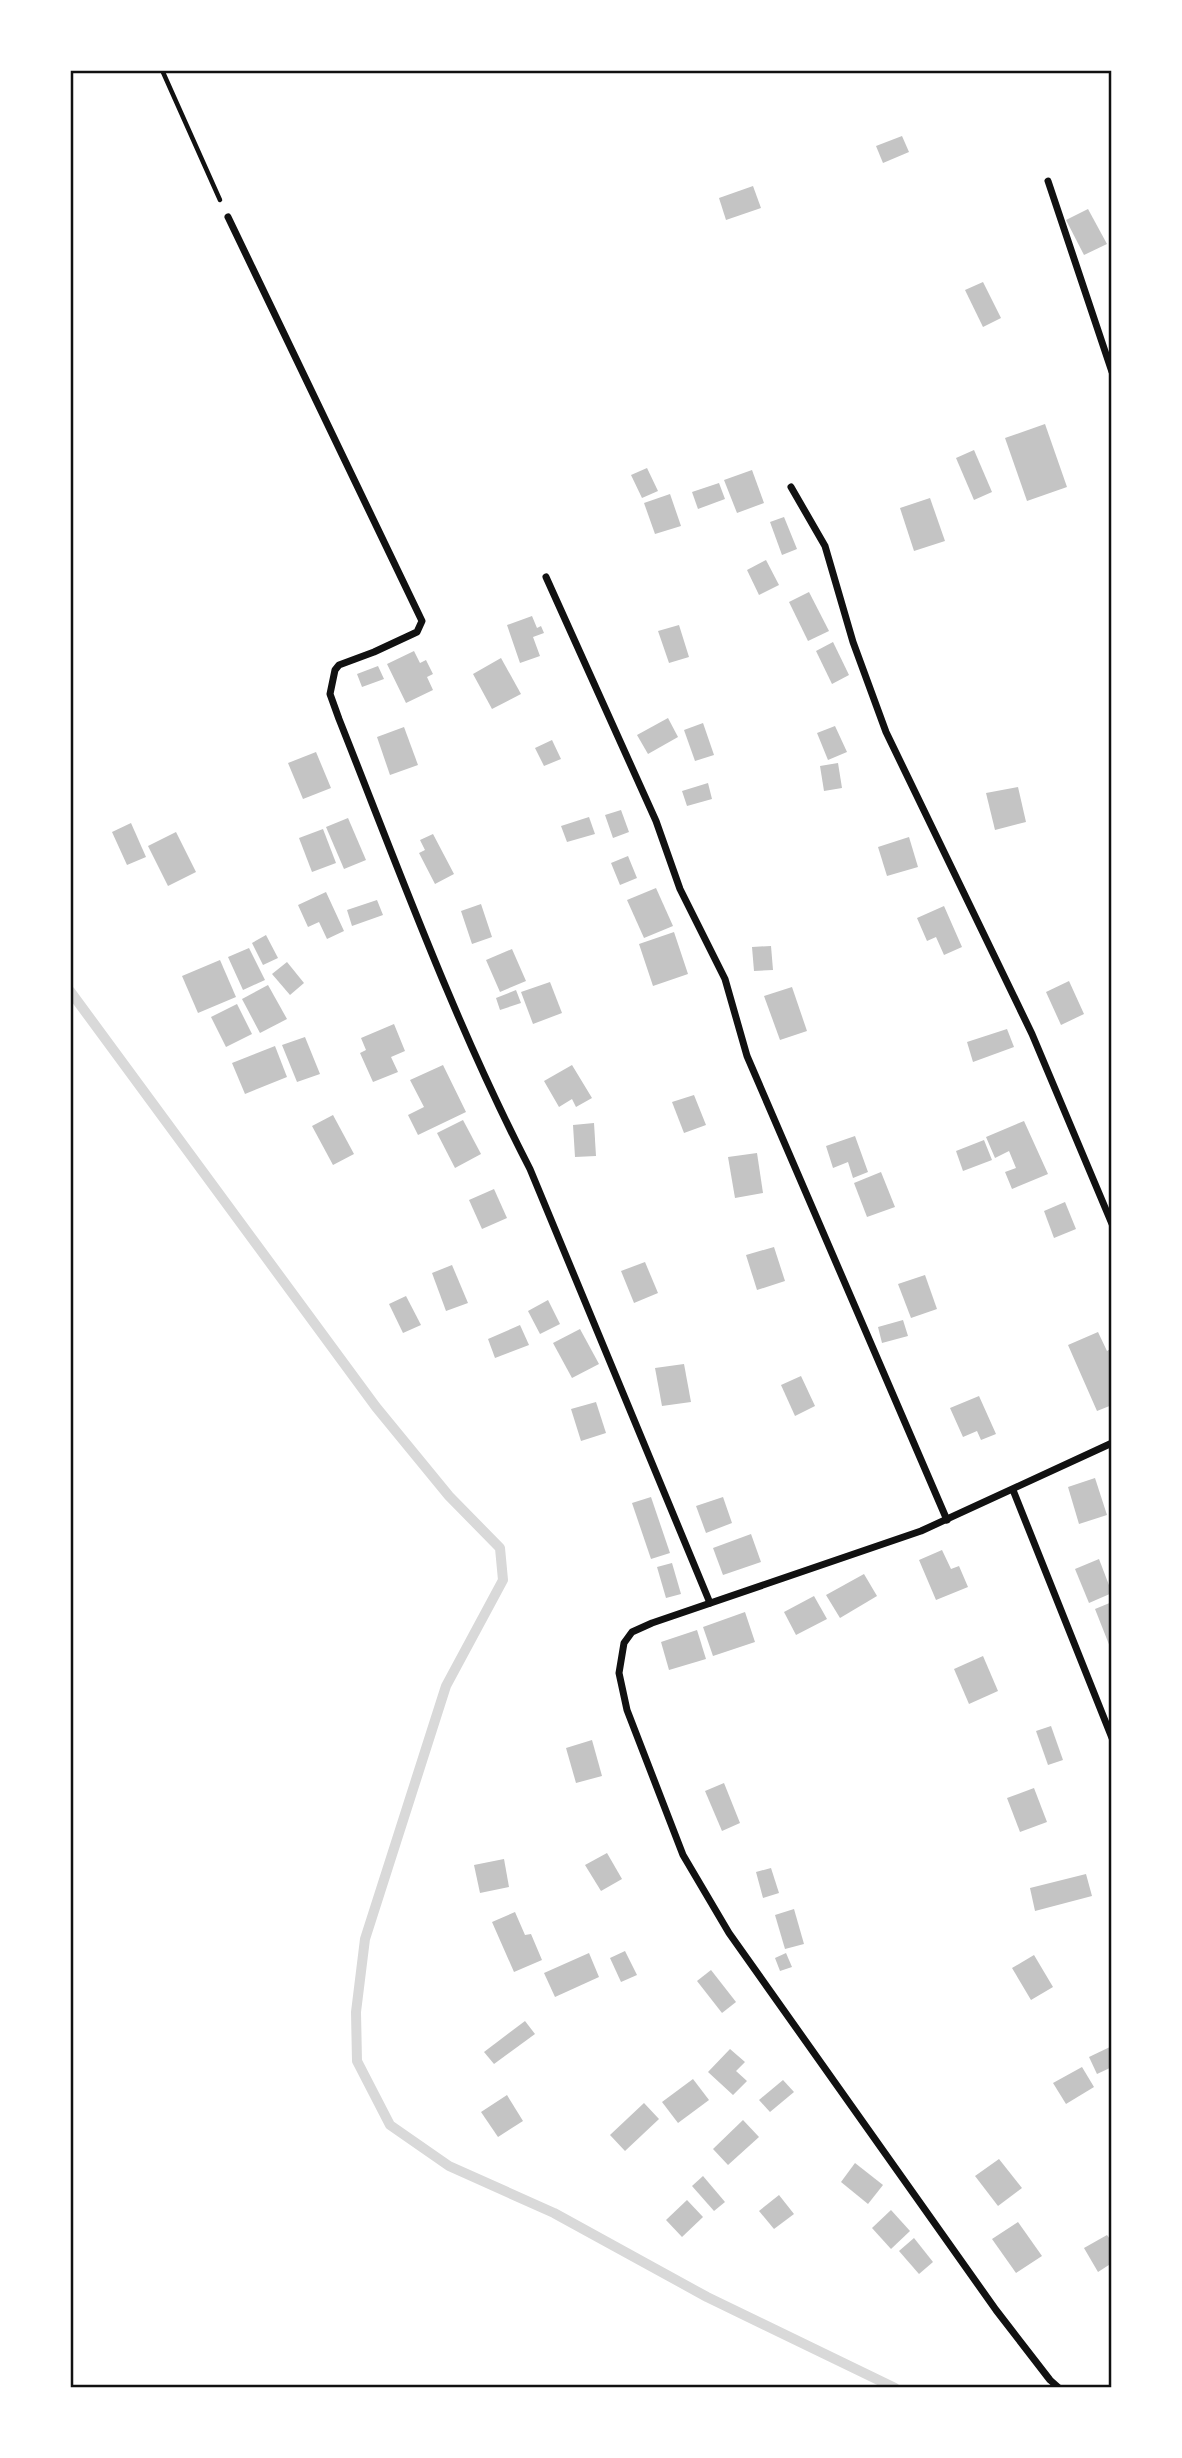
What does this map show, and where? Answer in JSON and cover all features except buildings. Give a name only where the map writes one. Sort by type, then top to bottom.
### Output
[{"type":"street","points":[[1048,181],[1112,372]]},
{"type":"street","points":[[228,217],[422,621],[417,632],[339,665],[333,676],[330,694],[433,957],[498,1107],[530,1169],[710,1603]]},
{"type":"street","points":[[791,488],[825,546],[853,642],[886,732],[1032,1034],[1112,1224]]},
{"type":"street","points":[[546,577],[656,821],[680,889],[725,979],[747,1056],[947,1520]]},
{"type":"street","points":[[1059,2388],[996,2310],[729,1933],[683,1856],[627,1710],[620,1657],[624,1643],[632,1632],[921,1531],[1112,1443]]},
{"type":"street","points":[[1013,1490],[1112,1738]]},
{"type":"path","points":[[162,70],[228,217]]},
{"type":"waterway","points":[[70,991],[376,1407],[449,1496],[500,1548],[503,1580],[446,1686],[365,1939],[356,2012],[357,2061],[390,2125],[449,2166],[554,2213],[707,2297],[895,2388]]}]
